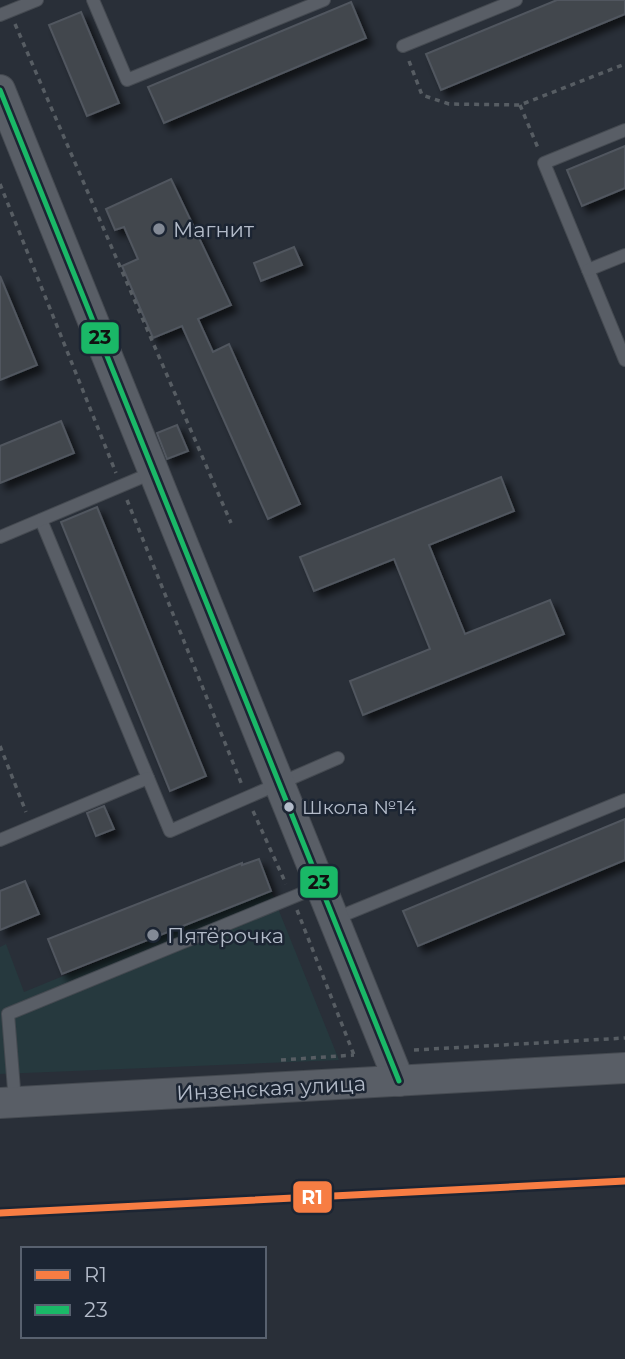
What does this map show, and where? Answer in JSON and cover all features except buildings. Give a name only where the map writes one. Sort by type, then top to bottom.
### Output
[{"type":"street","points":[[0,90],[399,1081]]},
{"type":"street","name":"Инзенская улица","points":[[7,1103],[625,1068]]},
{"type":"lane","points":[[5,13],[37,0]]},
{"type":"lane","points":[[93,0],[127,80],[319,1]]},
{"type":"lane","points":[[403,46],[516,0]]},
{"type":"lane","points":[[625,130],[544,163],[625,360]]},
{"type":"lane","points":[[588,270],[625,255]]},
{"type":"lane","points":[[0,537],[155,472]]},
{"type":"lane","points":[[41,520],[170,831],[338,758]]},
{"type":"lane","points":[[0,840],[148,778]]},
{"type":"lane","points":[[334,919],[625,800]]},
{"type":"lane","points":[[7,1103],[8,1014],[320,886]]},
{"type":"path","points":[[5,13],[232,523]]},
{"type":"path","points":[[403,46],[422,95],[449,104],[520,105],[625,64]]},
{"type":"path","points":[[520,105],[544,163]]},
{"type":"path","points":[[0,184],[354,1055]]},
{"type":"path","points":[[0,746],[31,827]]},
{"type":"path","points":[[272,1061],[625,1038]]},
{"type":"green space","points":[[271,891],[339,1060],[0,1074],[0,947],[6,944],[24,992]]},
{"type":"transit line","name":"23","points":[[0,90],[399,1081]]},
{"type":"transit line","name":"R1","points":[[0,1213],[625,1181]]},
{"type":"place","name":"Магнит","points":[[159,229]]},
{"type":"place","name":"Школа №14","points":[[289,807]]},
{"type":"place","name":"Пятёрочка","points":[[153,935]]}]
